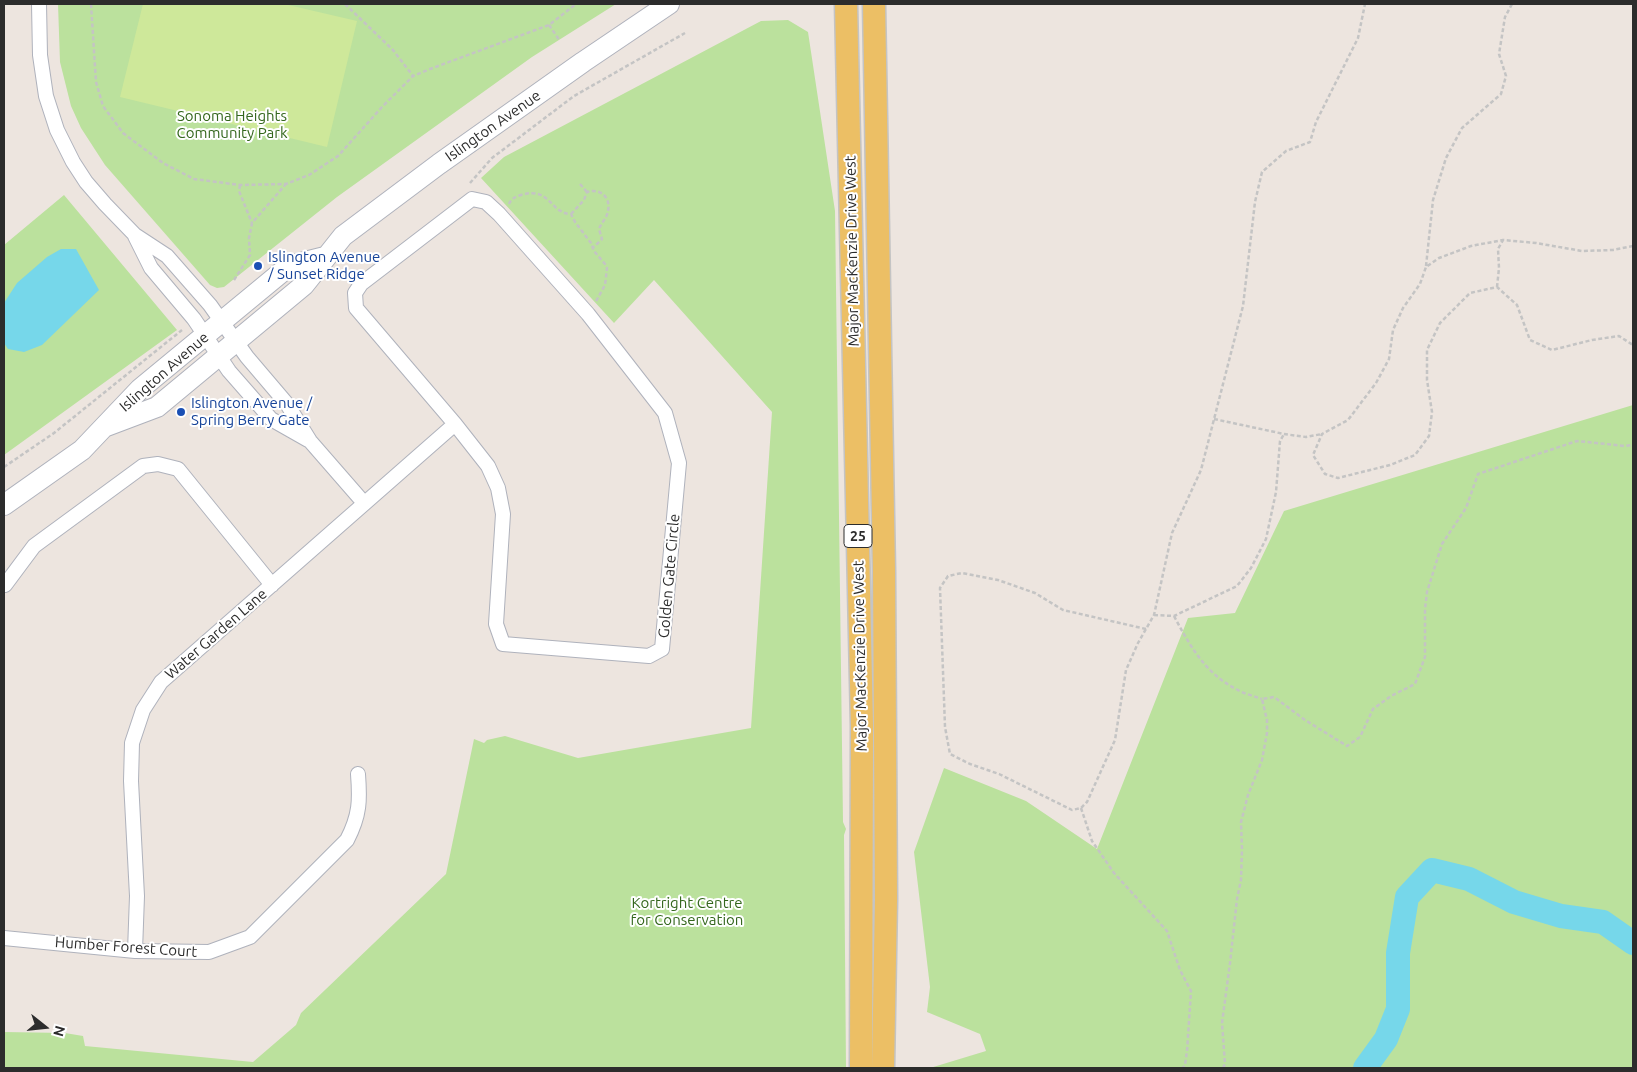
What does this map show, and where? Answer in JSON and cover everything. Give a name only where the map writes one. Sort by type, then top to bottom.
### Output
[{"type":"main road","name":"Islington Avenue","points":[[104,427],[157,407],[304,285],[343,236],[439,164],[583,62],[670,4]]},
{"type":"main road","name":"Major MacKenzie Drive West","points":[[846,4],[862,717],[861,1068]]},
{"type":"main road","name":"Major MacKenzie Drive West","points":[[874,4],[884,571],[886,900],[883,1068]]},
{"type":"main road","name":"Islington Avenue","points":[[4,505],[82,450],[140,389],[289,266],[325,258]]},
{"type":"street","points":[[39,4],[40,55],[46,96],[57,130],[73,162],[86,182],[135,235],[167,256],[210,305],[247,358],[287,404],[310,441],[364,502]]},
{"type":"street","name":"Golden Gate Circle","points":[[472,199],[486,202],[499,214],[588,314],[665,413],[680,463],[662,649],[648,656],[502,644],[496,624],[503,514],[498,488],[488,466],[455,424],[356,308],[355,293],[361,284],[472,199]]},
{"type":"street","points":[[135,235],[151,268],[194,319],[229,371],[271,419],[310,441]]},
{"type":"street","name":"Water Garden Lane","points":[[136,951],[137,896],[131,781],[132,743],[143,710],[161,682],[455,424]]},
{"type":"street","points":[[4,585],[34,546],[143,466],[158,464],[178,469],[272,585]]},
{"type":"street","name":"Humber Forest Court","points":[[4,938],[136,951],[209,952],[250,937],[348,840],[359,812],[358,774]]},
{"type":"path","points":[[91,4],[96,82],[103,106],[122,132],[163,163],[194,179],[240,185],[286,184],[309,175],[338,156],[413,76],[430,68],[549,25],[576,4]]},
{"type":"path","points":[[345,4],[393,50],[413,76]]},
{"type":"path","points":[[1146,629],[1063,610],[1035,594],[998,580],[962,572],[948,576],[940,588],[945,728],[950,754],[970,764],[999,774],[1072,810],[1080,808],[1086,802],[1115,740],[1126,670],[1138,643],[1146,629],[1154,615],[1172,533],[1201,470],[1243,306],[1255,202],[1262,172],[1286,151],[1310,142],[1316,122],[1358,38],[1365,4]]},
{"type":"path","points":[[1214,419],[1284,434],[1306,436],[1322,434],[1348,420],[1376,383],[1390,359],[1394,330],[1403,308],[1420,284],[1426,267],[1433,200],[1446,158],[1462,128],[1502,94],[1506,76],[1499,54],[1505,17],[1512,4]]},
{"type":"path","points":[[549,25],[560,41]]},
{"type":"path","points":[[470,183],[492,158],[574,96],[685,33]]},
{"type":"path","points":[[234,280],[250,255],[249,238],[252,223],[286,184]]},
{"type":"path","points":[[580,184],[587,192]]},
{"type":"path","points":[[240,185],[239,191],[252,223]]},
{"type":"path","points":[[587,192],[591,190],[600,192],[605,196],[608,204],[608,212],[599,229],[602,239],[594,247]]},
{"type":"path","points":[[571,214],[584,200],[587,192]]},
{"type":"path","points":[[508,206],[511,200],[516,197],[533,193],[544,196],[563,212],[571,214]]},
{"type":"path","points":[[571,214],[574,222],[605,264],[606,278],[601,293],[588,314]]},
{"type":"path","points":[[1426,267],[1439,258],[1471,246],[1503,240],[1536,243],[1582,251],[1613,250],[1633,246]]},
{"type":"path","points":[[1497,287],[1498,249],[1503,240]]},
{"type":"path","points":[[1322,434],[1313,455],[1325,474],[1338,478],[1390,464],[1414,455],[1429,436],[1432,412],[1427,380],[1427,350],[1440,323],[1470,293],[1497,287]]},
{"type":"path","points":[[1497,287],[1516,305],[1530,340],[1552,350],[1618,336],[1633,345]]},
{"type":"path","points":[[4,467],[54,432],[182,330]]},
{"type":"path","points":[[1154,615],[1174,616],[1236,586],[1251,568],[1266,539],[1276,492],[1280,442],[1284,434]]},
{"type":"path","points":[[1174,616],[1188,643],[1204,666],[1236,689],[1262,699],[1274,697],[1305,720],[1347,746],[1360,737],[1373,709],[1391,696],[1415,684],[1425,657],[1427,592],[1442,544],[1466,508],[1478,474],[1578,442],[1633,445]]},
{"type":"path","points":[[1223,1068],[1225,1064],[1222,1023],[1241,880],[1241,822],[1248,794],[1262,760],[1267,733],[1267,720],[1262,699]]},
{"type":"path","points":[[1080,808],[1092,841],[1114,873],[1167,931],[1180,970],[1191,991],[1187,1052],[1185,1064],[1182,1068]]},
{"type":"green space","name":"Sonoma Heights Community Park","points":[[58,4],[616,4],[532,57],[337,197],[224,287],[217,288],[210,285],[105,165],[81,128],[71,106],[60,62]]},
{"type":"green space","points":[[143,4],[284,4],[357,21],[327,147],[120,97]]},
{"type":"green space","name":"Kortright Centre for Conservation","points":[[788,20],[808,32],[835,211],[843,822],[846,829],[844,835],[846,1068],[4,1068],[4,1032],[65,1033],[83,1036],[85,1046],[253,1062],[296,1025],[301,1013],[446,874],[474,739],[484,743],[487,740],[505,736],[578,758],[751,728],[772,412],[654,280],[614,323],[481,178],[504,157],[761,21]]},
{"type":"green space","points":[[64,195],[177,330],[4,455],[4,245]]},
{"type":"green space","points":[[1633,405],[1633,1068],[930,1068],[986,1051],[980,1034],[927,1012],[930,987],[914,852],[944,768],[1026,801],[1097,849],[1188,618],[1235,613],[1284,511]]},
{"type":"water","points":[[61,249],[76,249],[99,290],[42,345],[24,352],[8,349],[4,343],[4,303],[17,283],[47,257]]},
{"type":"waterway","points":[[1365,1068],[1386,1039],[1398,1009],[1398,953],[1407,897],[1432,870],[1469,879],[1514,902],[1561,916],[1603,922],[1633,943]]},
{"type":"waterway","points":[[1631,942],[1633,938]]},
{"type":"place","name":"Islington Avenue / Sunset Ridge","points":[[258,266]]},
{"type":"place","name":"Islington Avenue / Spring Berry Gate","points":[[181,412]]}]
